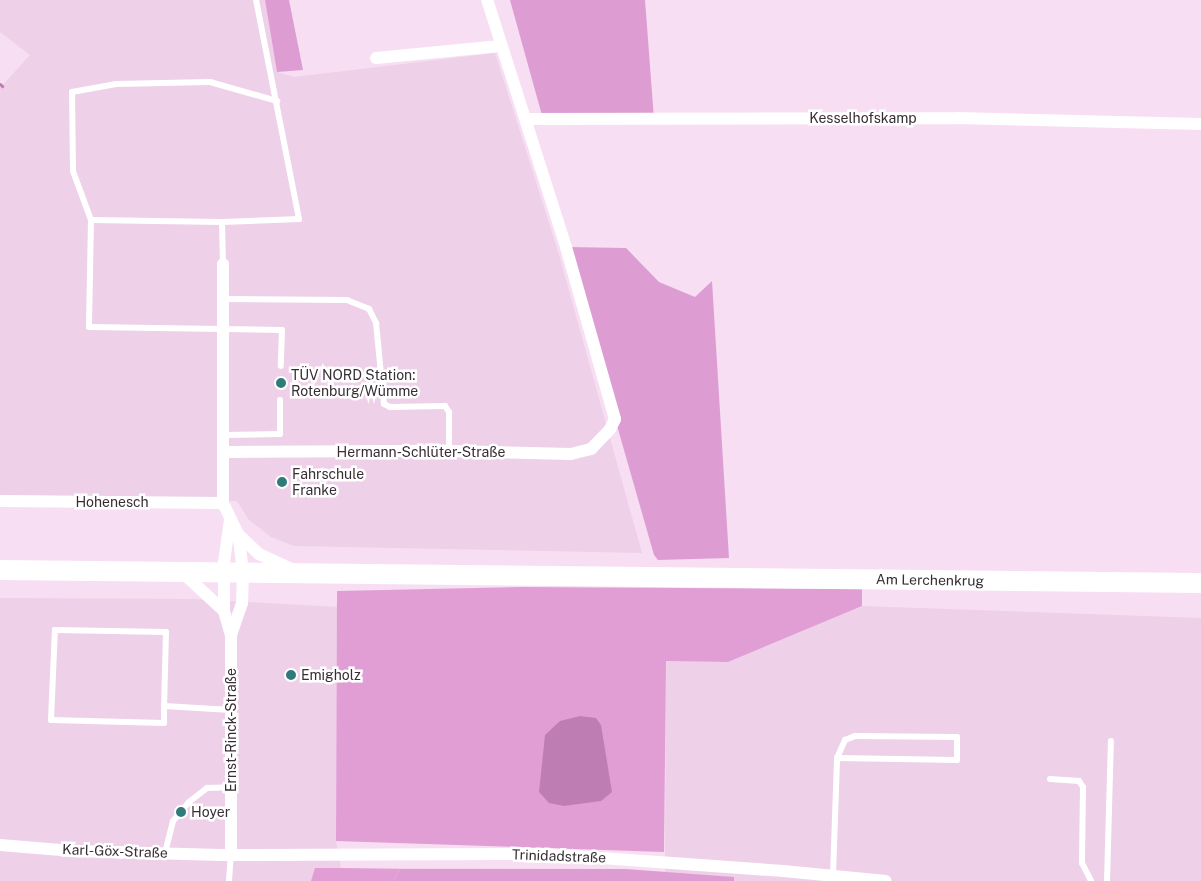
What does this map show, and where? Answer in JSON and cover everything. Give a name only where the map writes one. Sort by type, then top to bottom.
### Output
[{"type":"main road","name":"Am Lerchenkrug","points":[[0,570],[1201,583]]},
{"type":"street","points":[[487,0],[500,46],[526,119]]},
{"type":"street","points":[[376,58],[500,46]]},
{"type":"street","name":"Kesselhofskamp","points":[[526,119],[957,118],[1201,124]]},
{"type":"street","name":"Hermann-Schlüter-Straße","points":[[223,452],[449,451],[571,454],[591,449],[610,429],[616,419],[566,247],[526,119]]},
{"type":"street","points":[[223,264],[223,503],[238,534],[260,554],[298,572]]},
{"type":"street","name":"Hohenesch","points":[[0,501],[223,503]]},
{"type":"street","points":[[230,520],[233,572]]},
{"type":"street","points":[[233,572],[238,534]]},
{"type":"street","points":[[182,572],[224,611]]},
{"type":"street","name":"Ernst-Rinck-Straße","points":[[231,855],[231,635],[224,611],[233,572]]},
{"type":"street","name":"Ernst-Rinck-Straße","points":[[231,635],[242,603],[233,572]]},
{"type":"street","name":"Karl-Göx-Straße","points":[[0,845],[73,851],[231,855]]},
{"type":"street","name":"Trinidadstraße","points":[[231,855],[546,854],[886,881]]},
{"type":"lane","points":[[91,220],[222,222],[299,219],[256,0]]},
{"type":"lane","points":[[277,101],[210,82],[116,84],[72,92],[72,171],[91,220],[90,327],[282,330],[281,366]]},
{"type":"lane","points":[[222,222],[223,264]]},
{"type":"lane","points":[[223,298],[347,300],[368,309],[376,323],[384,404],[390,407],[445,406],[449,412],[449,451]]},
{"type":"lane","points":[[223,435],[280,434],[280,400]]},
{"type":"lane","points":[[55,630],[166,632],[164,706],[164,723],[51,720],[55,630]]},
{"type":"lane","points":[[164,706],[231,710]]},
{"type":"lane","points":[[830,877],[837,758],[845,740],[855,736],[957,737],[957,760],[837,758]]},
{"type":"lane","points":[[1107,881],[1111,741]]},
{"type":"lane","points":[[1050,780],[1080,781],[1083,787],[1082,863],[1091,881]]},
{"type":"lane","points":[[164,853],[173,821],[189,802],[207,788],[231,787]]},
{"type":"lane","points":[[229,881],[231,855]]},
{"type":"shaded area","points":[[0,0],[265,0],[277,72],[294,77],[495,53],[558,251],[642,553],[294,546],[271,537],[249,520],[237,501],[0,495],[0,88],[30,55],[0,32]]},
{"type":"shaded area","points":[[265,0],[289,0],[303,70],[277,72]]},
{"type":"shaded area","points":[[510,0],[645,0],[654,119],[543,119]]},
{"type":"shaded area","points":[[566,247],[626,248],[659,282],[695,297],[712,281],[729,558],[658,560],[654,555]]},
{"type":"shaded area","points":[[522,587],[862,589],[862,606],[728,662],[666,661],[664,852],[336,841],[337,591]]},
{"type":"shaded area","points":[[0,598],[194,599],[337,607],[336,841],[341,868],[625,869],[665,872],[666,661],[728,662],[862,606],[1201,618],[1201,881],[0,881]]},
{"type":"shaded area","points":[[580,716],[596,718],[601,725],[612,792],[601,801],[564,806],[549,803],[539,792],[545,735],[560,721]]},
{"type":"shaded area","points":[[315,868],[400,869],[394,881],[311,881]]},
{"type":"shaded area","points":[[400,869],[625,869],[734,877],[734,881],[394,881]]},
{"type":"place","name":"TÜV NORD Station: Rotenburg/Wümme","points":[[281,383]]},
{"type":"place","name":"Fahrschule Franke","points":[[282,482]]},
{"type":"place","name":"Emigholz","points":[[291,675]]},
{"type":"place","name":"Hoyer","points":[[181,812]]}]
